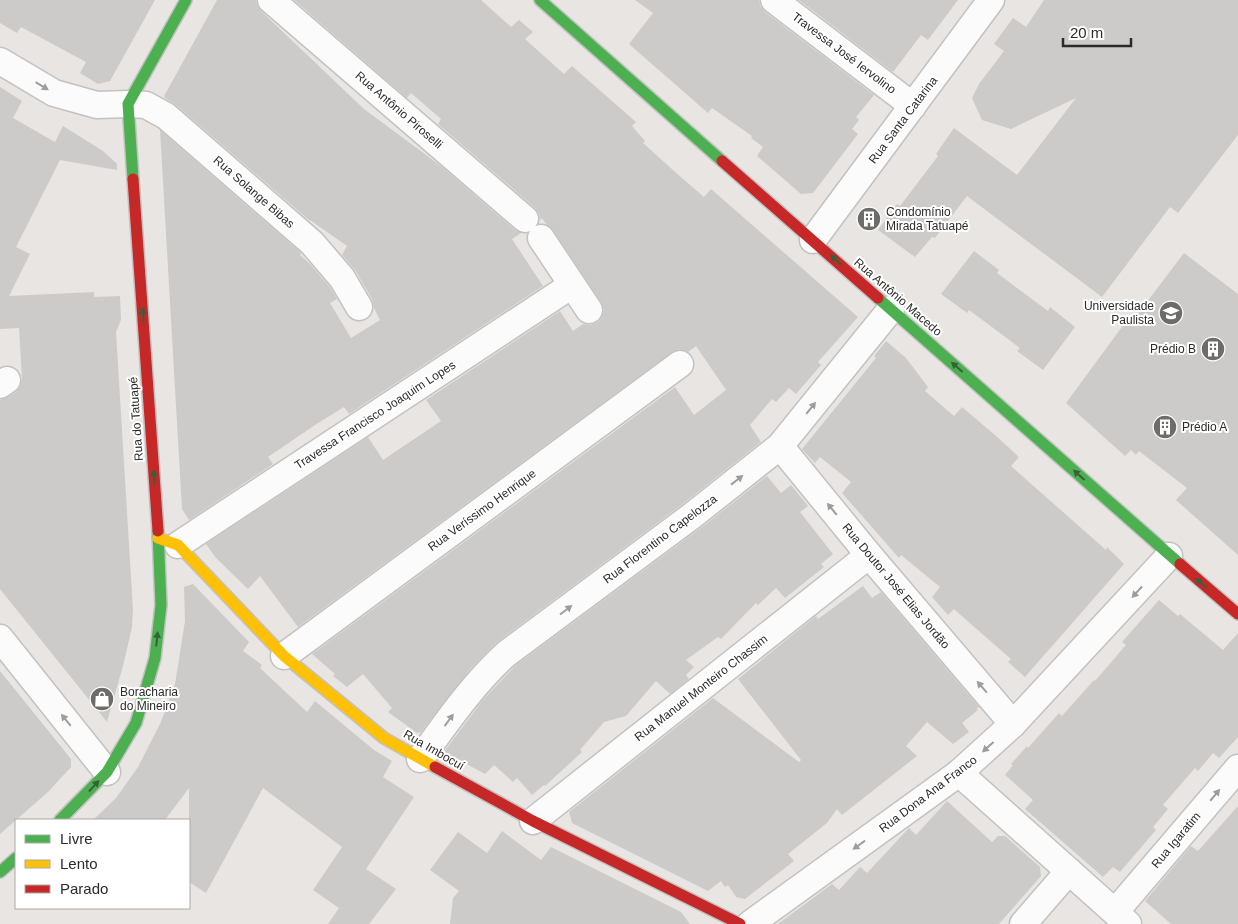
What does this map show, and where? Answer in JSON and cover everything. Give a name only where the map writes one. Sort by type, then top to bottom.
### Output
[{"type":"street","points":[[128,104],[186,0]]},
{"type":"street","name":"Rua Antônio Piroselli","points":[[271,0],[533,228],[572,285]]},
{"type":"street","name":"Rua Antônio Macedo","points":[[540,0],[1169,556],[1238,614]]},
{"type":"street","name":"Travessa José Iervolino","points":[[774,0],[913,106]]},
{"type":"street","name":"Rua Santa Catarina","points":[[813,240],[992,0]]},
{"type":"street","name":"Rua Solange Bibas","points":[[0,61],[54,93],[97,105],[146,105],[166,116],[312,243],[342,278],[359,307]]},
{"type":"street","name":"Rua do Tatuapé","points":[[61,819],[107,772],[136,723],[155,658],[168,542],[128,104]]},
{"type":"street","points":[[572,285],[589,310]]},
{"type":"street","name":"Travessa Francisco Joaquim Lopes","points":[[168,542],[572,285]]},
{"type":"street","name":"Rua Florentino Capelozza","points":[[420,759],[469,692],[488,670],[506,654],[693,515],[780,446],[891,309]]},
{"type":"street","name":"Rua Veríssimo Henrique","points":[[284,656],[680,364]]},
{"type":"street","name":"Rua Doutor José Elias Jordão","points":[[780,446],[869,556],[1013,724]]},
{"type":"street","name":"Rua Imbocuí","points":[[168,542],[284,656],[384,738],[533,821],[740,924]]},
{"type":"street","name":"Rua Manuel Monteiro Chassim","points":[[533,821],[869,556]]},
{"type":"street","name":"Rua Dona Ana Franco","points":[[750,924],[959,773],[1013,724],[1169,556]]},
{"type":"street","points":[[0,638],[107,772]]},
{"type":"street","name":"Rua Igaratim","points":[[1122,918],[1238,768]]},
{"type":"street","points":[[959,773],[1122,918]]},
{"type":"street","points":[[0,872],[15,859]]},
{"type":"street","points":[[1023,924],[1069,871]]},
{"type":"building","points":[[0,0],[155,0],[110,81],[98,84],[80,73],[86,62],[21,27],[17,33],[0,23]]},
{"type":"building","points":[[217,0],[256,0],[261,11],[364,109],[441,166],[515,230],[521,233],[512,239],[543,286],[349,414],[344,407],[315,425],[268,457],[273,464],[189,520],[182,509],[160,130],[301,253],[300,255],[330,287],[337,299],[330,303],[351,338],[380,320],[372,299],[355,270],[342,255],[347,246],[310,221],[176,105],[165,98],[164,96]]},
{"type":"building","points":[[294,0],[481,0],[511,27],[519,20],[533,32],[525,39],[564,74],[572,66],[636,122],[632,126],[645,141],[643,143],[683,179],[704,197],[711,189],[858,317],[818,362],[821,365],[796,394],[789,388],[776,402],[772,399],[750,425],[761,442],[684,503],[496,643],[471,668],[421,732],[417,733],[388,712],[392,708],[363,674],[347,687],[333,676],[335,674],[312,654],[675,387],[694,415],[726,390],[696,346],[688,352],[679,349],[672,352],[298,627],[260,576],[248,589],[216,558],[206,544],[368,437],[383,460],[441,421],[426,400],[560,311],[573,331],[583,324],[590,325],[598,322],[604,310],[601,302],[553,230],[542,218],[540,220],[535,208],[438,124],[441,119],[411,93],[407,98]]},
{"type":"building","points":[[635,0],[759,0],[760,6],[765,12],[874,95],[856,117],[859,120],[852,129],[858,134],[813,193],[801,194],[757,156],[763,147],[751,138],[752,136],[712,108],[708,113],[629,44],[653,13]]},
{"type":"building","points":[[799,0],[958,0],[928,40],[921,35],[893,72]]},
{"type":"building","points":[[1044,0],[1238,0],[1238,135],[1178,213],[1170,207],[1102,297],[967,196],[935,238],[932,237],[915,257],[878,230],[897,204],[900,206],[938,156],[936,154],[954,128],[1017,175],[1076,98],[1011,129],[982,120],[972,98],[979,84],[1004,51],[994,44],[1013,18],[1026,27]]},
{"type":"building","points":[[0,87],[22,101],[13,118],[55,142],[63,126],[103,151],[117,164],[117,170],[60,160],[16,247],[30,254],[9,296],[94,292],[94,297],[120,296],[121,320],[116,332],[133,610],[132,627],[123,666],[107,722],[0,589],[0,400],[16,392],[20,387],[22,379],[19,328],[0,329]]},
{"type":"building","points":[[974,251],[999,270],[997,273],[1048,311],[1050,307],[1075,327],[1043,370],[1017,351],[1020,348],[969,310],[967,313],[941,294]]},
{"type":"building","name":"Universidade Paulista","points":[[1184,253],[1238,294],[1238,555],[1176,500],[1187,488],[1139,451],[1136,455],[1131,450],[1125,456],[1066,403],[1130,316],[1134,319]]},
{"type":"building","points":[[886,341],[906,358],[928,387],[925,391],[954,416],[962,407],[996,436],[1019,457],[1011,466],[1106,550],[1107,547],[1124,564],[1025,677],[1008,662],[1011,659],[954,609],[948,615],[932,597],[940,587],[901,555],[899,558],[842,493],[851,482],[820,457],[815,463],[802,449],[876,358],[874,356]]},
{"type":"building","points":[[767,476],[781,493],[791,485],[808,506],[800,512],[833,554],[821,564],[824,567],[785,598],[776,588],[758,605],[756,603],[721,639],[718,637],[686,660],[694,667],[686,675],[689,679],[670,694],[656,681],[626,716],[604,722],[580,750],[582,752],[545,786],[532,795],[517,778],[513,782],[494,765],[485,774],[444,752],[482,701],[516,665],[702,527]]},
{"type":"building","points":[[193,584],[249,642],[243,651],[262,665],[260,668],[307,712],[315,701],[374,750],[392,761],[383,777],[414,797],[366,869],[396,889],[369,924],[328,924],[339,908],[313,890],[342,847],[263,788],[206,893],[190,883],[189,788],[166,819],[94,819],[116,798],[138,767],[161,722],[175,684],[185,621],[184,587]]},
{"type":"building","points":[[863,586],[872,598],[881,592],[979,707],[962,723],[969,732],[953,744],[927,722],[906,746],[917,756],[842,815],[837,809],[827,823],[788,854],[794,861],[745,899],[736,897],[728,885],[725,887],[721,881],[708,891],[572,823],[569,812],[713,698],[799,762],[801,760],[738,679],[816,616],[818,619]]},
{"type":"building","points":[[1159,600],[1178,616],[1180,614],[1223,650],[1238,633],[1238,737],[1219,758],[1213,753],[1198,771],[1195,768],[1163,805],[1168,809],[1153,827],[1156,830],[1120,872],[1113,867],[1103,877],[1025,809],[1033,800],[1005,775],[1013,765],[1011,764],[1027,746],[1028,748],[1059,713],[1062,716],[1095,681],[1126,645],[1122,642]]},
{"type":"building","points":[[0,671],[71,759],[71,767],[48,792],[0,834]]},
{"type":"building","points":[[947,801],[992,842],[998,836],[1005,836],[1040,867],[1041,876],[999,924],[778,924],[832,884],[839,890],[860,867],[867,873],[909,828],[916,835]]},
{"type":"building","points":[[1238,806],[1238,924],[1171,924],[1145,901],[1191,846],[1198,851]]},
{"type":"building","points":[[502,831],[541,860],[551,847],[681,912],[690,924],[450,924],[453,898],[459,891],[430,870],[458,832],[487,853]]},
{"type":"traffic: fast","points":[[133,179],[128,104],[186,0]]},
{"type":"traffic: fast","points":[[540,0],[722,161]]},
{"type":"traffic: fast","points":[[878,298],[1180,564]]},
{"type":"traffic: fast","points":[[61,819],[107,772],[136,723],[155,658],[161,605],[158,531]]},
{"type":"traffic: fast","points":[[0,872],[15,859]]},
{"type":"traffic: slow","points":[[158,538],[178,545],[284,656],[384,738],[435,767]]},
{"type":"traffic: jam","points":[[722,161],[878,298]]},
{"type":"traffic: jam","points":[[133,179],[158,531]]},
{"type":"traffic: jam","points":[[1180,564],[1238,614]]},
{"type":"traffic: jam","points":[[435,767],[533,821],[740,924]]},
{"type":"place","name":"Condomínio Mirada Tatuapé","points":[[869,219]]},
{"type":"place","name":"Universidade Paulista","points":[[1171,313]]},
{"type":"place","name":"Prédio B","points":[[1213,349]]},
{"type":"place","name":"Prédio A","points":[[1165,427]]},
{"type":"place","name":"Boracharia do Mineiro","points":[[102,699]]}]
